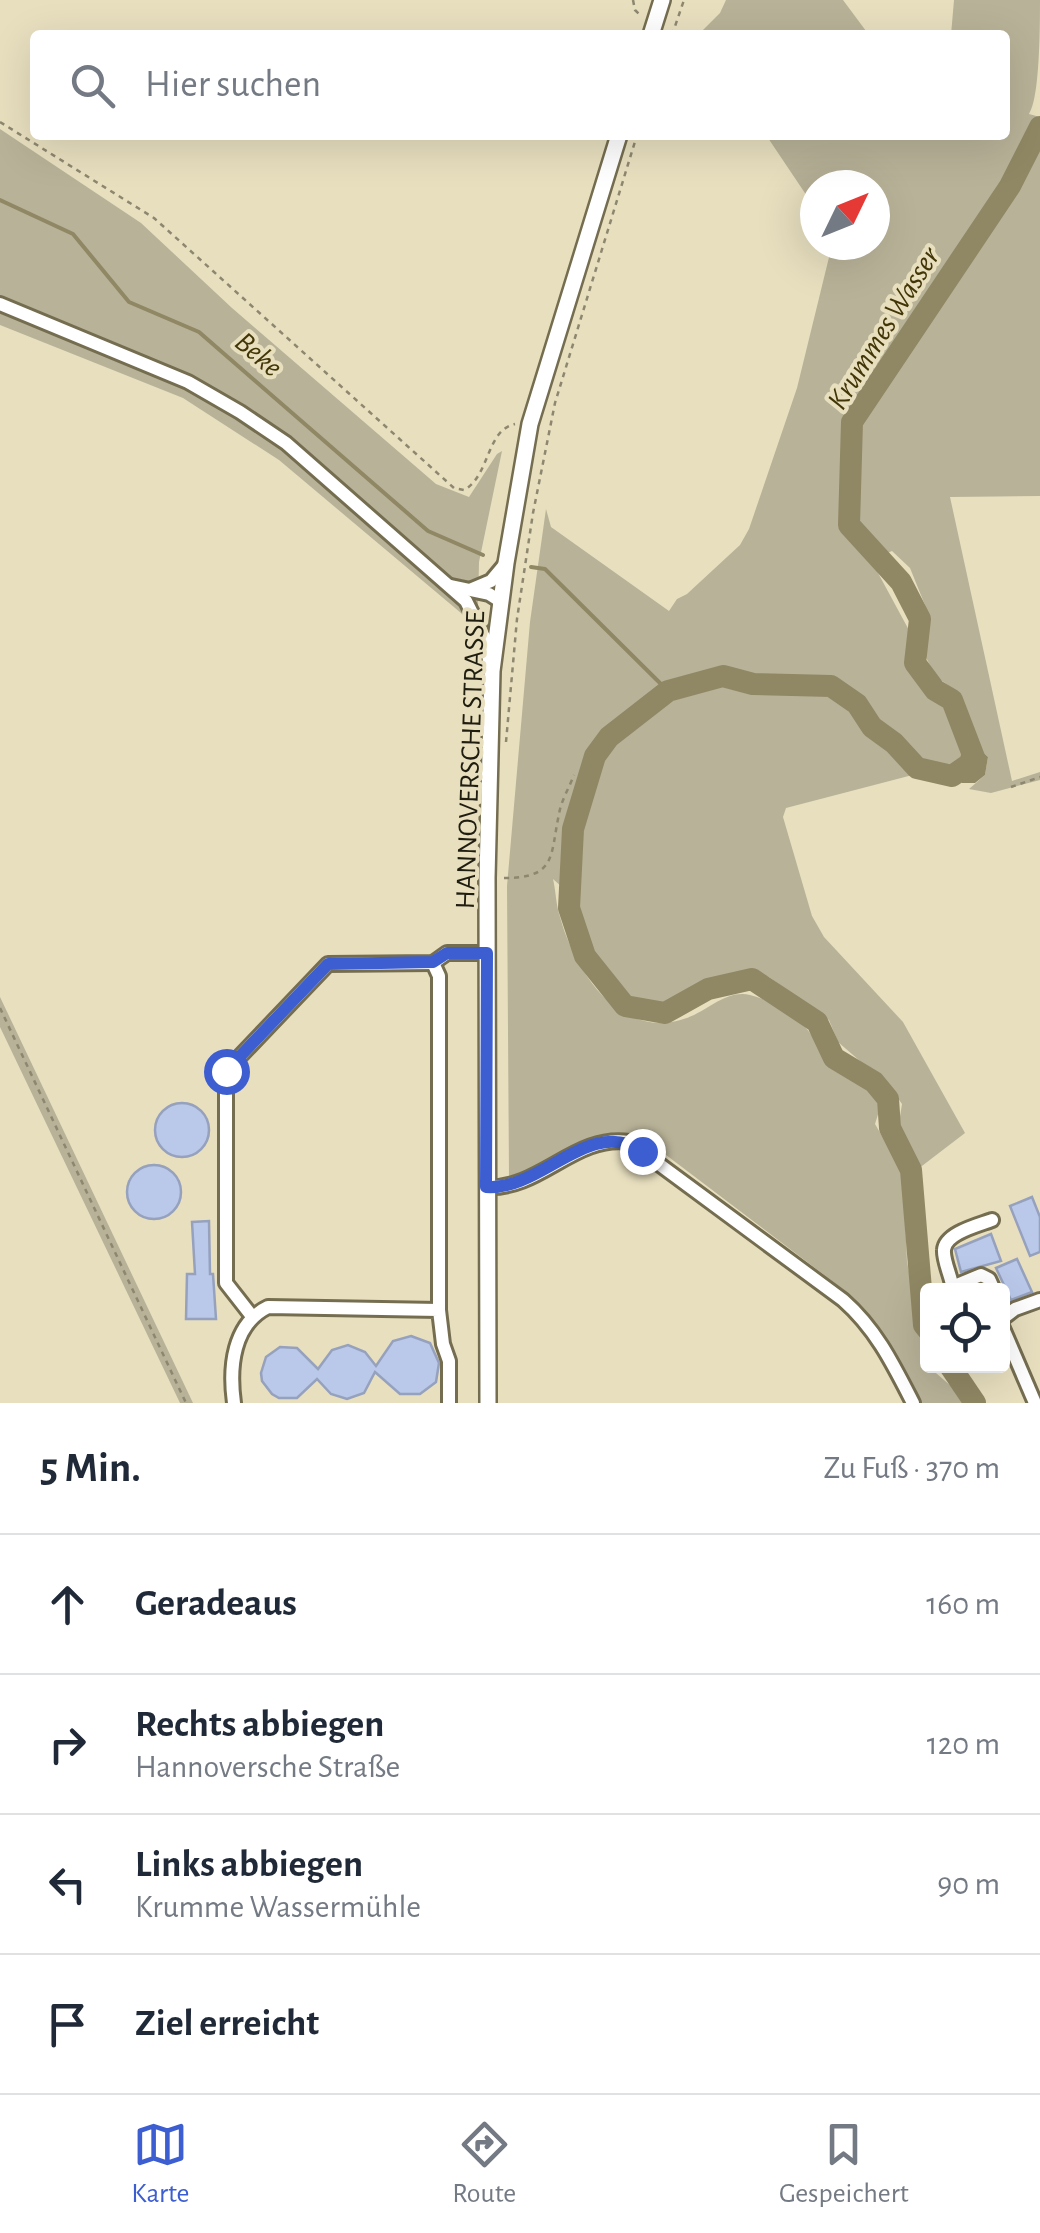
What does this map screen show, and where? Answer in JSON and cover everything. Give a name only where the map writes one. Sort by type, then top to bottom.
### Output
[{"type":"main road","points":[[653,30],[662,0]]},
{"type":"main road","name":"HANNOVERSCHE STRASSE","points":[[488,1403],[487,878],[492,671],[530,424],[617,140]]},
{"type":"street","points":[[0,304],[188,382],[240,412],[286,443],[450,586],[488,605],[500,602]]},
{"type":"street","points":[[468,596],[484,586],[506,562]]},
{"type":"street","points":[[468,596],[492,671]]},
{"type":"street","points":[[250,1316],[226,1283],[226,1071],[328,964],[433,962],[447,953],[487,953]]},
{"type":"street","points":[[433,962],[439,976],[439,1310],[449,1360],[449,1403]]},
{"type":"street","points":[[486,1187],[501,1188],[521,1182],[599,1142],[629,1142],[863,1318],[913,1403]]},
{"type":"street","points":[[952,1283],[944,1252],[946,1244],[954,1236],[992,1220]]},
{"type":"street","points":[[966,1283],[981,1276],[990,1283]]},
{"type":"street","points":[[1010,1313],[1040,1300]]},
{"type":"street","points":[[234,1403],[233,1360],[242,1330],[250,1316],[268,1307],[439,1310]]},
{"type":"street","points":[[1010,1354],[1034,1403]]},
{"type":"path","points":[[633,0],[635,10]]},
{"type":"path","points":[[674,30],[684,0]]},
{"type":"path","points":[[0,122],[154,218],[454,488],[470,487],[500,431],[510,424],[521,424]]},
{"type":"path","points":[[504,758],[517,619],[555,404],[635,140]]},
{"type":"path","points":[[487,878],[512,878],[547,867],[553,855],[559,809],[574,776]]},
{"type":"path","points":[[1011,787],[1040,777]]},
{"type":"path","points":[[0,1008],[186,1403]]},
{"type":"shaded area","points":[[726,0],[843,0],[865,30],[703,30],[720,13]]},
{"type":"shaded area","points":[[954,0],[1040,0],[1037,78],[1029,114],[1040,117],[1040,496],[950,497],[1012,781],[1040,772],[1040,780],[991,793],[969,789],[985,775],[988,757],[975,745],[959,693],[935,676],[924,653],[929,615],[910,568],[892,551],[871,560],[910,632],[907,659],[923,691],[948,707],[962,749],[958,767],[947,766],[786,808],[783,817],[812,916],[824,937],[903,1022],[965,1133],[918,1169],[898,1129],[902,1104],[890,1087],[838,1042],[829,1020],[769,977],[752,973],[707,982],[665,1004],[631,1000],[587,940],[573,897],[553,879],[560,917],[578,961],[607,1000],[625,1013],[646,1021],[669,1022],[735,995],[759,998],[800,1022],[823,1055],[861,1081],[881,1105],[875,1124],[903,1172],[907,1262],[920,1326],[920,1373],[936,1373],[964,1403],[919,1403],[880,1328],[844,1290],[645,1139],[604,1136],[509,1176],[507,886],[530,622],[546,509],[551,527],[669,611],[677,599],[740,545],[797,388],[828,260],[890,260],[890,170],[800,170],[800,186],[769,140],[1010,140],[1010,30],[951,30]]},
{"type":"shaded area","points":[[0,129],[141,223],[232,308],[436,484],[469,497],[502,451],[479,562],[477,652],[473,631],[461,613],[279,460],[183,398],[0,325]]},
{"type":"shaded area","points":[[970,733],[975,745],[988,757],[985,775],[975,783],[962,783],[947,766],[958,767],[962,749],[959,737]]},
{"type":"shaded area","points":[[0,997],[193,1403],[180,1403],[0,1027]]},
{"type":"building","points":[[182,1103],[201,1111],[209,1130],[201,1149],[182,1157],[163,1149],[155,1130],[163,1111]]},
{"type":"building","points":[[154,1165],[173,1173],[181,1192],[173,1211],[154,1219],[135,1211],[127,1192],[135,1173]]},
{"type":"building","points":[[1032,1197],[1040,1217],[1040,1252],[1030,1256],[1010,1206]]},
{"type":"building","points":[[209,1221],[216,1319],[186,1319],[187,1274],[195,1274],[192,1222]]},
{"type":"building","points":[[991,1234],[1001,1261],[961,1272],[955,1249]]},
{"type":"building","points":[[1017,1259],[1032,1292],[1011,1300],[1010,1283],[1003,1283],[996,1268]]},
{"type":"building","points":[[411,1336],[430,1343],[439,1363],[436,1382],[420,1394],[400,1394],[375,1372],[364,1393],[347,1399],[331,1394],[317,1379],[297,1398],[279,1398],[262,1381],[266,1357],[280,1347],[297,1348],[318,1369],[332,1350],[348,1345],[365,1352],[376,1366],[393,1341]]},
{"type":"waterway","name":"Krummes Wasser","points":[[920,1283],[911,1170],[890,1128],[888,1099],[874,1082],[834,1058],[817,1022],[752,979],[708,989],[665,1013],[625,1006],[585,956],[569,908],[573,829],[595,756],[609,737],[668,691],[723,676],[753,684],[831,686],[857,704],[872,727],[917,768],[952,776],[975,760],[952,700],[935,690],[915,663],[920,619],[901,582],[849,525],[852,422],[1010,186],[1040,127]]},
{"type":"waterway","name":"Beke","points":[[0,200],[73,234],[129,302],[199,332],[428,531],[483,555]]},
{"type":"waterway","name":"Beke","points":[[531,567],[545,569],[668,691]]},
{"type":"waterway","name":"Krummes Wasser","points":[[955,1373],[975,1403]]},
{"type":"route","points":[[226,1071],[328,964],[433,962],[447,953],[487,953],[486,1187],[501,1188],[521,1182],[599,1142],[629,1142],[642,1151]]}]
